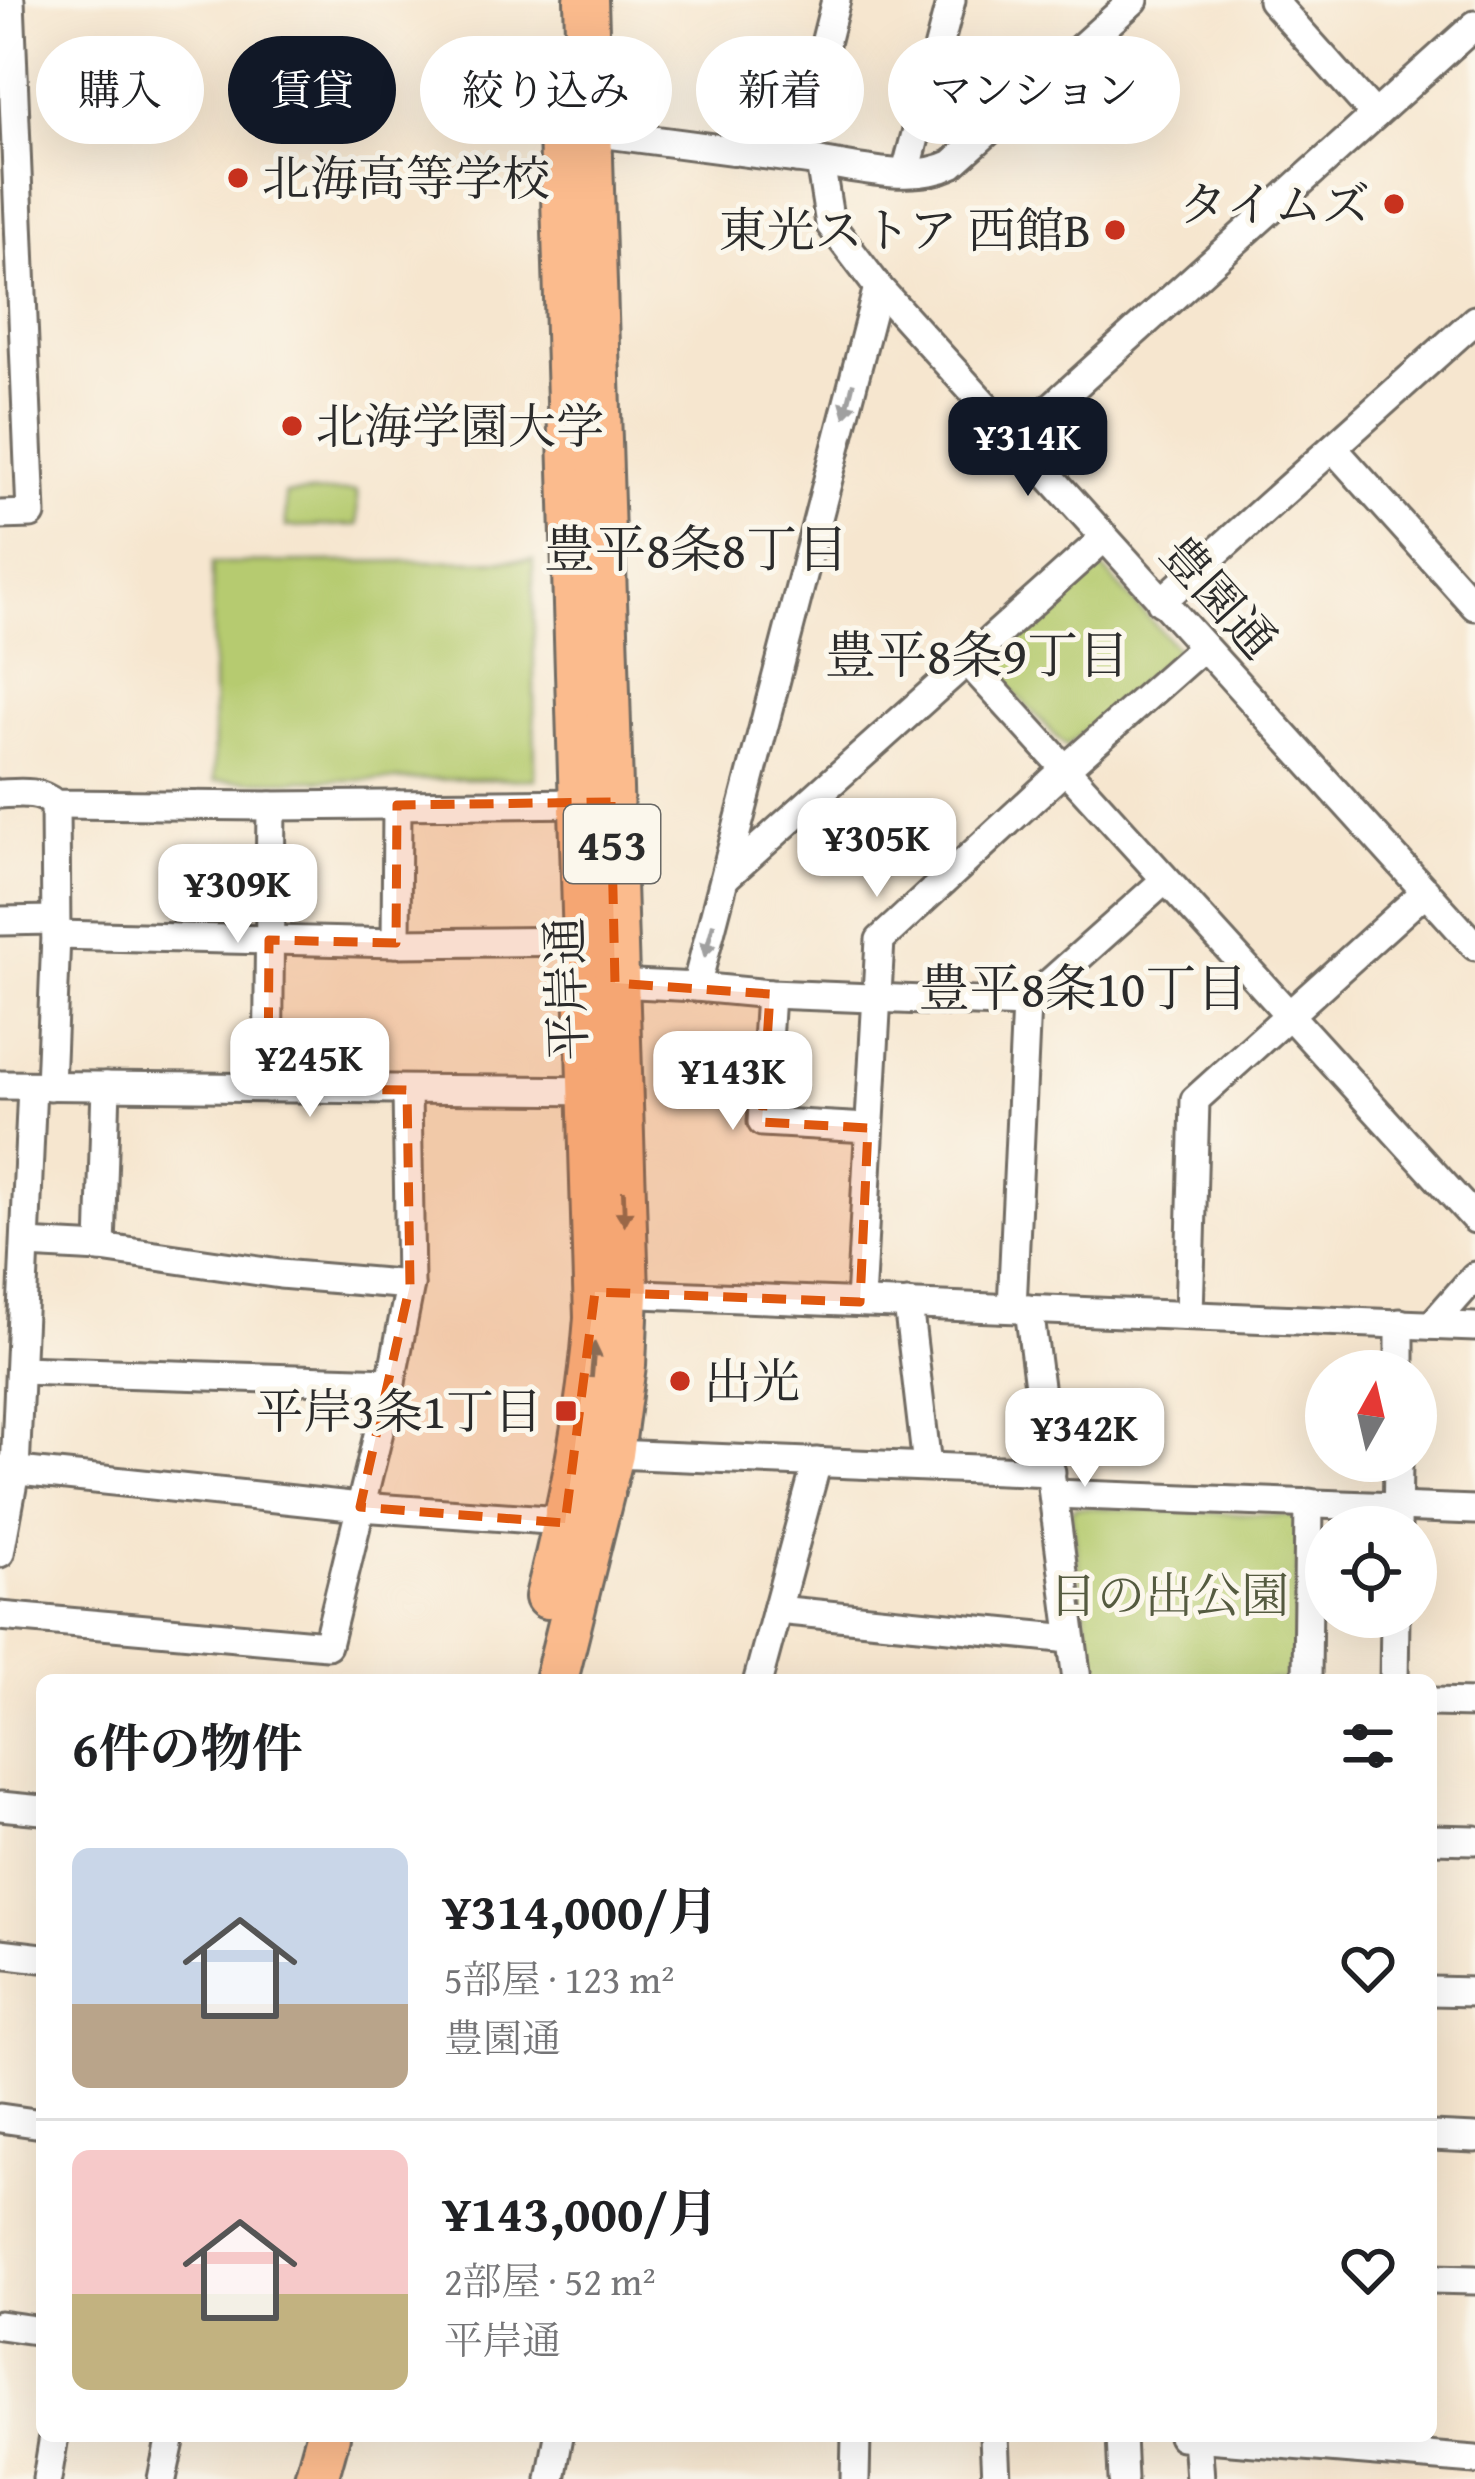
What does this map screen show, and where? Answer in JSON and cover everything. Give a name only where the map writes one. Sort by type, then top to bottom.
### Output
[{"type":"highway","name":"平岸通","points":[[557,0],[562,36]]},
{"type":"highway","name":"平岸通","points":[[583,36],[586,0]]},
{"type":"highway","name":"平岸通","points":[[575,144],[597,803],[616,983],[604,1092]]},
{"type":"highway","name":"平岸通","points":[[528,1674],[580,1527],[612,1454],[624,1365],[611,1293],[604,1092],[585,941],[597,803]]},
{"type":"highway","name":"平岸通","points":[[557,1674],[580,1527],[593,1364],[611,1293]]},
{"type":"highway","points":[[316,2479],[326,2442]]},
{"type":"highway","points":[[345,2479],[354,2442]]},
{"type":"street","points":[[0,514],[31,514],[10,308],[10,0]]},
{"type":"street","points":[[808,161],[836,0]]},
{"type":"street","points":[[906,172],[951,0]]},
{"type":"street","points":[[672,142],[906,172],[940,170],[1134,0]]},
{"type":"street","points":[[1272,0],[1375,115]]},
{"type":"street","points":[[1016,439],[1475,25]]},
{"type":"street","name":"豊園通","points":[[808,161],[830,224],[878,286],[1426,891],[1471,932]]},
{"type":"street","points":[[696,987],[878,286]]},
{"type":"street","points":[[1161,602],[1475,320]]},
{"type":"street","points":[[1333,448],[1475,606]]},
{"type":"street","points":[[726,877],[1104,538]]},
{"type":"street","points":[[860,1302],[880,940],[1203,647]]},
{"type":"street","points":[[967,661],[1475,1219]]},
{"type":"street","points":[[0,794],[36,793],[55,804],[597,803]]},
{"type":"street","points":[[0,1553],[56,928],[55,804]]},
{"type":"street","points":[[396,943],[397,805]]},
{"type":"street","points":[[268,1088],[271,806]]},
{"type":"street","points":[[616,983],[1026,1004],[1165,880]]},
{"type":"street","points":[[1189,1315],[1196,1100],[1426,891]]},
{"type":"street","points":[[0,921],[269,940],[585,941]]},
{"type":"street","points":[[770,994],[762,1122],[868,1128]]},
{"type":"street","points":[[1026,1004],[1020,1308],[1052,1483],[1076,1674]]},
{"type":"street","points":[[0,1085],[604,1092]]},
{"type":"street","points":[[101,1248],[106,1086]]},
{"type":"street","points":[[0,1616],[327,1645],[410,1285],[407,1090]]},
{"type":"street","points":[[26,1244],[101,1248],[280,1274],[410,1285]]},
{"type":"street","points":[[1432,1325],[1475,1276]]},
{"type":"street","points":[[611,1293],[1475,1327]]},
{"type":"street","points":[[908,1304],[927,1466]]},
{"type":"street","points":[[1400,1323],[1400,1350]]},
{"type":"street","points":[[20,1370],[391,1382]]},
{"type":"street","points":[[612,1454],[927,1466],[1052,1483],[1328,1506]]},
{"type":"street","points":[[760,1674],[817,1462]]},
{"type":"street","points":[[7,1470],[580,1527]]},
{"type":"street","points":[[1307,1674],[1309,1503]]},
{"type":"street","points":[[1437,1513],[1475,1510]]},
{"type":"street","points":[[777,1610],[1071,1639]]},
{"type":"street","points":[[1394,1674],[1395,1638]]},
{"type":"street","points":[[1437,1702],[1475,1703]]},
{"type":"street","points":[[0,1806],[36,1809]]},
{"type":"street","points":[[1437,1839],[1475,1840]]},
{"type":"street","points":[[0,1953],[36,1957]]},
{"type":"street","points":[[1437,1991],[1475,1992]]},
{"type":"street","points":[[0,2119],[36,2123]]},
{"type":"street","points":[[1437,2136],[1475,2138]]},
{"type":"street","points":[[1437,2279],[1475,2280]]},
{"type":"street","points":[[0,2325],[36,2330]]},
{"type":"street","points":[[47,2479],[53,2442]]},
{"type":"street","points":[[162,2479],[169,2442]]},
{"type":"street","points":[[551,2479],[558,2442]]},
{"type":"street","points":[[855,2479],[856,2442]]},
{"type":"street","points":[[994,2442],[996,2479]]},
{"type":"street","points":[[1121,2442],[1123,2479]]},
{"type":"street","points":[[1197,2442],[1200,2479]]},
{"type":"street","points":[[1364,2443],[1459,2466]]},
{"type":"highlighted area","points":[[611,802],[615,983],[770,994],[762,1122],[868,1128],[860,1302],[595,1292],[565,1523],[360,1507],[410,1285],[407,1090],[268,1088],[269,940],[396,943],[397,805]]},
{"type":"green space","points":[[357,491],[358,525],[286,527],[285,494]]},
{"type":"green space","points":[[533,560],[535,779],[214,781],[212,563]]},
{"type":"green space","points":[[1099,564],[1178,650],[1066,747],[992,669],[992,658]]},
{"type":"green space","name":"日の出公園","points":[[1075,1507],[1295,1516],[1299,1521],[1294,1674],[1093,1674],[1071,1512]]},
{"type":"place","name":"北海高等学校","points":[[238,178]]},
{"type":"place","name":"タイムズ","points":[[1394,204]]},
{"type":"place","name":"東光ストア 西館B","points":[[1115,230]]},
{"type":"place","name":"北海学園大学","points":[[292,426]]},
{"type":"place","name":"出光","points":[[680,1381]]},
{"type":"place","name":"平岸3条1丁目","points":[[566,1411]]},
{"type":"district","name":"豊平8条8丁目","points":[[696,549]]},
{"type":"district","name":"豊平8条9丁目","points":[[977,655]]},
{"type":"district","name":"豊平8条10丁目","points":[[1083,988]]}]
